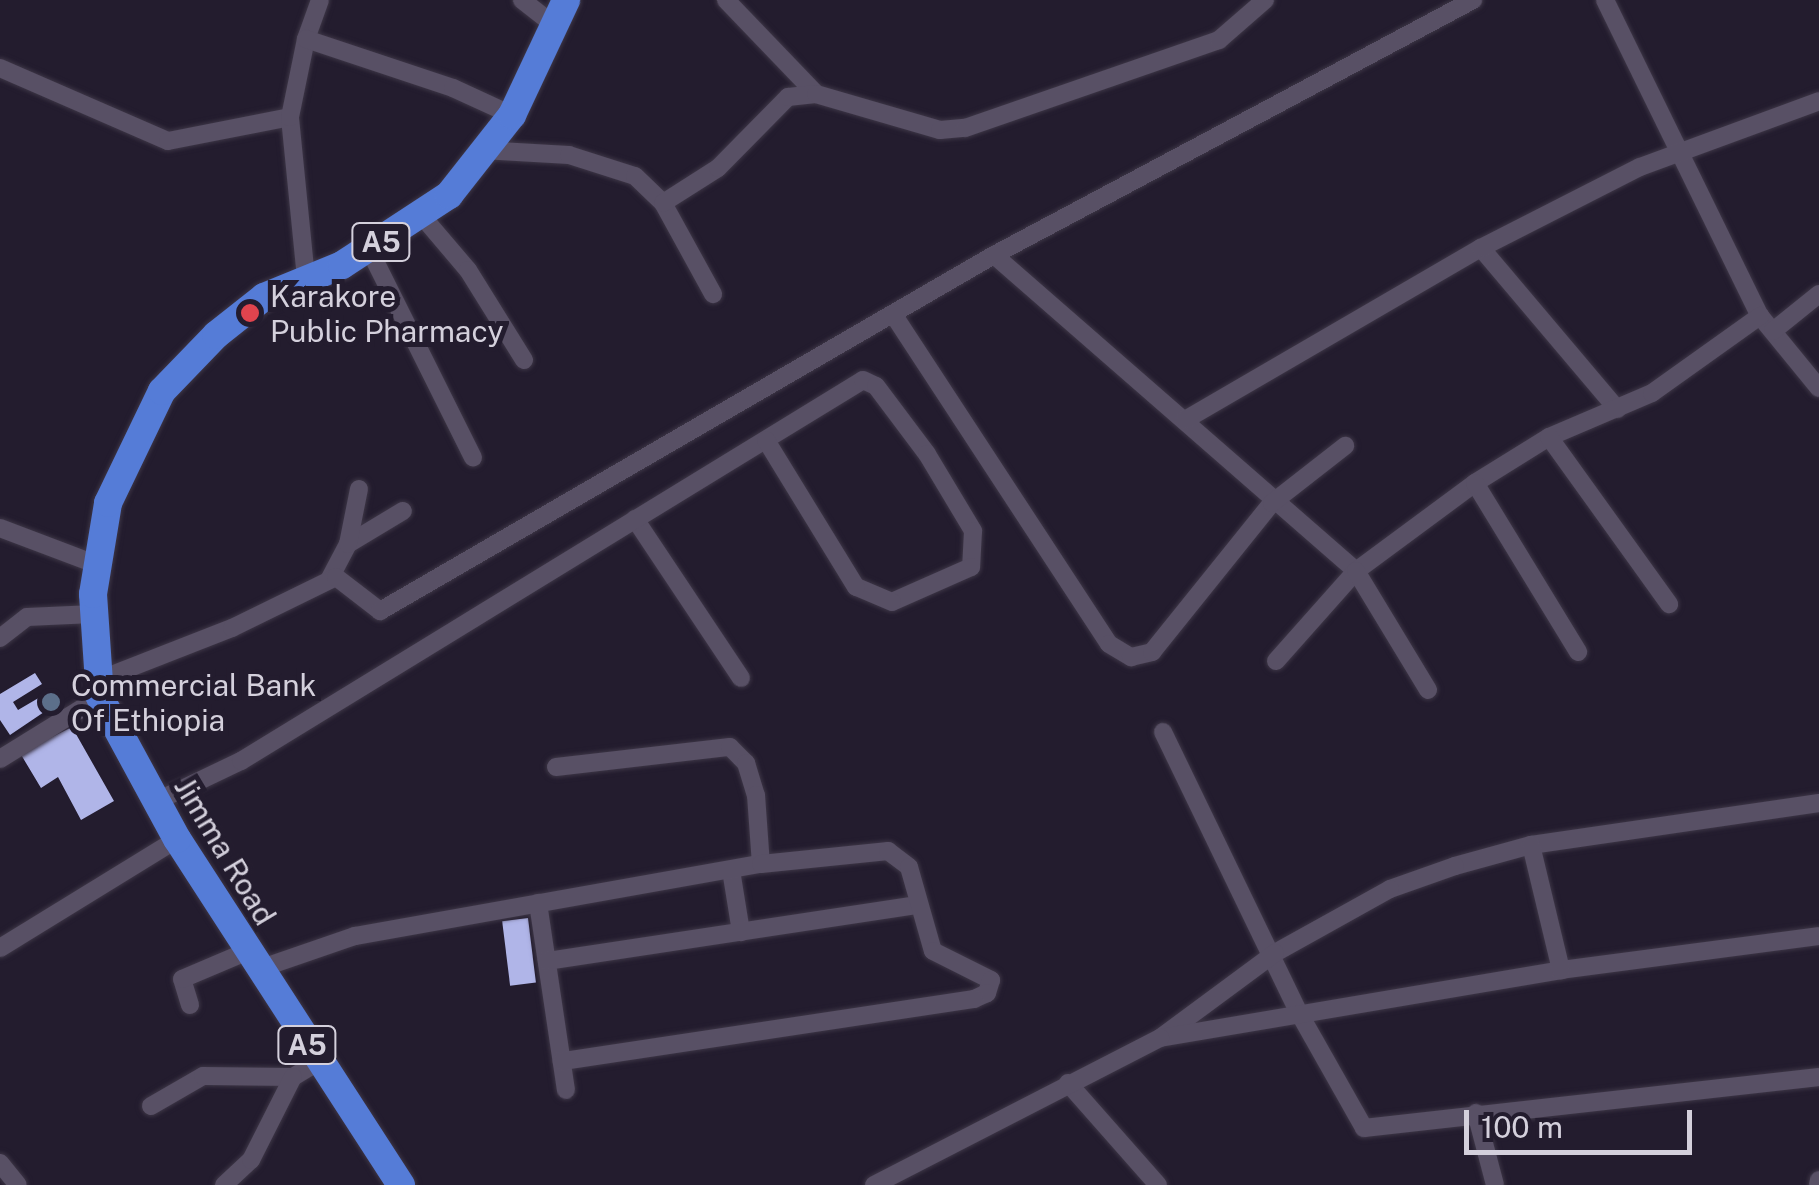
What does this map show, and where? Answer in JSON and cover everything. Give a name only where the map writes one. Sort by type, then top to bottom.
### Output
[{"type":"highway","name":"Jimma Road","points":[[401,1185],[177,839],[98,689],[93,614],[98,565],[108,503],[162,392],[239,315],[369,248],[448,195],[512,115],[558,12]]},
{"type":"street","points":[[306,278],[290,118],[306,39],[320,0]]},
{"type":"street","points":[[522,0],[558,12]]},
{"type":"street","points":[[726,0],[816,94]]},
{"type":"street","points":[[663,203],[718,168],[788,97],[816,94],[940,130],[965,128],[1219,40],[1265,0]]},
{"type":"street","points":[[0,758],[98,689],[329,580],[344,578],[380,611],[994,255],[1473,0]]},
{"type":"street","points":[[1605,0],[1760,316],[1819,388]]},
{"type":"street","points":[[306,39],[453,88],[512,115]]},
{"type":"street","points":[[0,68],[168,140],[290,118]]},
{"type":"street","points":[[1185,420],[1480,248],[1678,152],[1819,101]]},
{"type":"street","points":[[482,150],[569,155],[635,176],[663,203],[714,294]]},
{"type":"street","points":[[422,216],[468,270],[524,360]]},
{"type":"street","points":[[369,248],[473,458]]},
{"type":"street","points":[[1480,248],[1617,409]]},
{"type":"street","points":[[994,255],[1185,420],[1272,503],[1356,571],[1428,690]]},
{"type":"street","points":[[1773,331],[1819,294]]},
{"type":"street","points":[[893,314],[1109,644],[1131,657],[1152,652],[1272,503],[1345,446]]},
{"type":"street","points":[[1276,661],[1356,571],[1475,482],[1549,437],[1652,394],[1760,316]]},
{"type":"street","points":[[156,802],[241,761],[635,519],[766,440],[869,380],[927,454],[973,531],[971,567],[892,602],[856,587],[766,440]]},
{"type":"street","points":[[1549,437],[1669,604]]},
{"type":"street","points":[[1475,482],[1578,652]]},
{"type":"street","points":[[329,580],[348,544],[360,488]]},
{"type":"street","points":[[348,544],[403,511]]},
{"type":"street","points":[[635,519],[741,678]]},
{"type":"street","points":[[0,528],[98,565]]},
{"type":"street","points":[[0,638],[27,617],[93,614]]},
{"type":"street","points":[[1163,732],[1274,953],[1299,1012],[1364,1128],[1819,1078]]},
{"type":"street","points":[[556,767],[730,747],[746,763],[756,794],[761,864]]},
{"type":"street","points":[[874,1185],[1160,1038],[1274,953],[1390,890],[1531,845],[1819,803]]},
{"type":"street","points":[[0,948],[177,839]]},
{"type":"street","points":[[1531,845],[1561,970]]},
{"type":"street","points":[[190,1004],[182,978],[355,936],[761,864],[896,852],[909,867],[933,950],[986,974],[987,994],[562,1061]]},
{"type":"street","points":[[731,870],[741,932]]},
{"type":"street","points":[[538,904],[566,1090]]},
{"type":"street","points":[[547,961],[919,905]]},
{"type":"street","points":[[1160,1038],[1561,970],[1819,936]]},
{"type":"street","points":[[224,1185],[251,1160],[294,1077],[318,1062]]},
{"type":"street","points":[[151,1106],[203,1076],[294,1077]]},
{"type":"street","points":[[1068,1083],[1158,1185]]},
{"type":"street","points":[[1476,1113],[1495,1185]]},
{"type":"street","points":[[0,1163],[18,1185]]},
{"type":"building","points":[[35,673],[42,684],[13,702],[18,710],[47,693],[53,706],[10,735],[0,720],[0,694]]},
{"type":"building","points":[[72,727],[114,801],[81,820],[58,777],[41,788],[20,753]]},
{"type":"building","points":[[528,918],[536,983],[510,986],[502,921]]},
{"type":"place","name":"Karakore Public Pharmacy","points":[[250,313]]},
{"type":"place","name":"Commercial Bank Of Ethiopia","points":[[51,702]]}]
